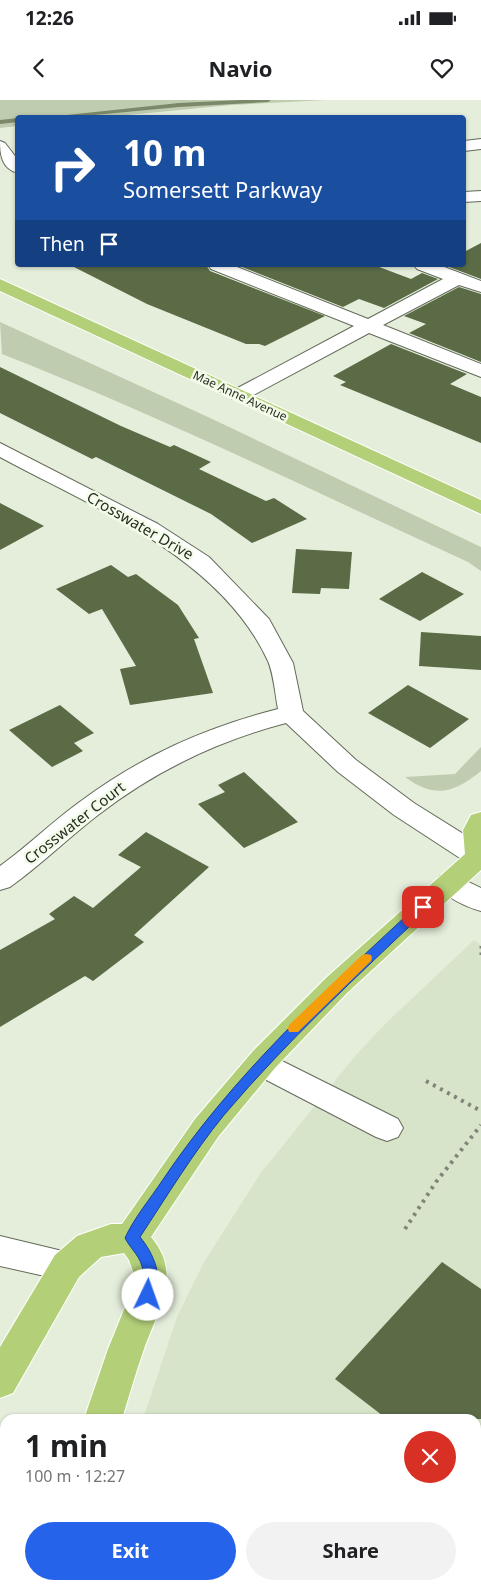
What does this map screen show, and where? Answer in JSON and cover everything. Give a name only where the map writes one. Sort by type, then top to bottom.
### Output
[{"type":"main road","name":"Mae Anne Avenue","points":[[0,284],[481,508]]},
{"type":"main road","points":[[132,1238],[185,1157],[219,1112],[262,1063],[346,977],[480,857],[477,830],[481,821]]},
{"type":"main road","points":[[0,1381],[67,1266],[89,1246],[111,1239],[132,1238]]},
{"type":"main road","points":[[105,1414],[126,1350],[148,1295],[150,1272],[145,1254],[132,1238]]},
{"type":"street","points":[[466,146],[481,144]]},
{"type":"street","points":[[0,146],[10,162],[15,166]]},
{"type":"street","points":[[466,197],[481,196]]},
{"type":"street","points":[[222,267],[481,371]]},
{"type":"street","points":[[428,267],[481,287]]},
{"type":"street","points":[[239,395],[458,278]]},
{"type":"street","name":"Crosswater Drive","points":[[5,457],[150,529],[201,562],[257,619],[281,663],[291,714]]},
{"type":"street","points":[[291,714],[348,766],[397,803],[480,857]]},
{"type":"street","name":"Crosswater Court","points":[[0,880],[24,864],[88,809],[132,778],[179,752],[231,731],[291,714]]},
{"type":"street","points":[[450,883],[481,901]]},
{"type":"street","points":[[262,1063],[387,1128]]},
{"type":"street","points":[[0,1251],[67,1266]]},
{"type":"path","points":[[481,946],[481,956]]},
{"type":"path","points":[[426,1081],[481,1111]]},
{"type":"path","points":[[405,1229],[436,1182],[481,1124]]},
{"type":"shaded area","points":[[0,100],[326,100],[231,105],[128,115],[15,115],[15,126],[0,128]]},
{"type":"shaded area","points":[[0,322],[208,417],[481,547],[481,571],[468,562],[236,455],[120,403],[2,354]]},
{"type":"shaded area","points":[[481,747],[481,771],[453,788],[435,791],[416,784],[405,777],[455,774]]},
{"type":"shaded area","points":[[474,940],[481,945],[481,1414],[145,1414],[177,1317],[204,1262],[260,1174],[355,1056],[385,1024]]},
{"type":"building","points":[[481,243],[481,279],[449,267],[466,267],[466,251]]},
{"type":"building","points":[[74,267],[207,267],[210,271],[325,316],[265,346],[246,344],[147,304]]},
{"type":"building","points":[[242,267],[379,267],[411,279],[422,273],[438,279],[384,308],[359,299],[343,307]]},
{"type":"building","points":[[459,287],[481,294],[481,362],[409,333],[426,324],[404,316]]},
{"type":"building","points":[[391,344],[467,374],[450,384],[481,397],[481,443],[340,385],[346,382],[333,376]]},
{"type":"building","points":[[0,367],[121,426],[170,447],[174,445],[211,462],[199,469],[266,501],[274,498],[307,519],[252,543],[211,514],[96,457],[92,459],[0,413]]},
{"type":"building","points":[[0,503],[44,526],[0,550]]},
{"type":"building","points":[[296,549],[352,552],[349,589],[321,588],[320,594],[292,593]]},
{"type":"building","points":[[111,565],[128,577],[136,574],[178,605],[199,638],[194,639],[213,693],[130,705],[120,669],[136,666],[102,609],[89,614],[56,589]]},
{"type":"building","points":[[422,572],[464,594],[420,621],[379,599]]},
{"type":"building","points":[[421,632],[481,636],[481,670],[419,666]]},
{"type":"building","points":[[408,685],[469,719],[430,748],[368,713]]},
{"type":"building","points":[[60,705],[94,733],[74,743],[83,751],[52,767],[9,730]]},
{"type":"building","points":[[244,772],[298,822],[244,848],[198,804],[225,792],[218,785]]},
{"type":"building","points":[[146,832],[209,867],[134,935],[144,942],[93,981],[85,976],[0,1027],[0,950],[55,919],[49,914],[74,896],[93,908],[141,867],[118,855]]},
{"type":"building","points":[[442,1262],[481,1289],[481,1414],[380,1414],[335,1379]]},
{"type":"waterway","points":[[73,115],[179,105],[268,100]]},
{"type":"waterway","points":[[0,122],[15,120]]},
{"type":"slow traffic","points":[[294,1029],[366,958]]},
{"type":"route","points":[[148,1295],[150,1272],[145,1254],[132,1238],[185,1157],[219,1112],[304,1018],[423,907]]}]
